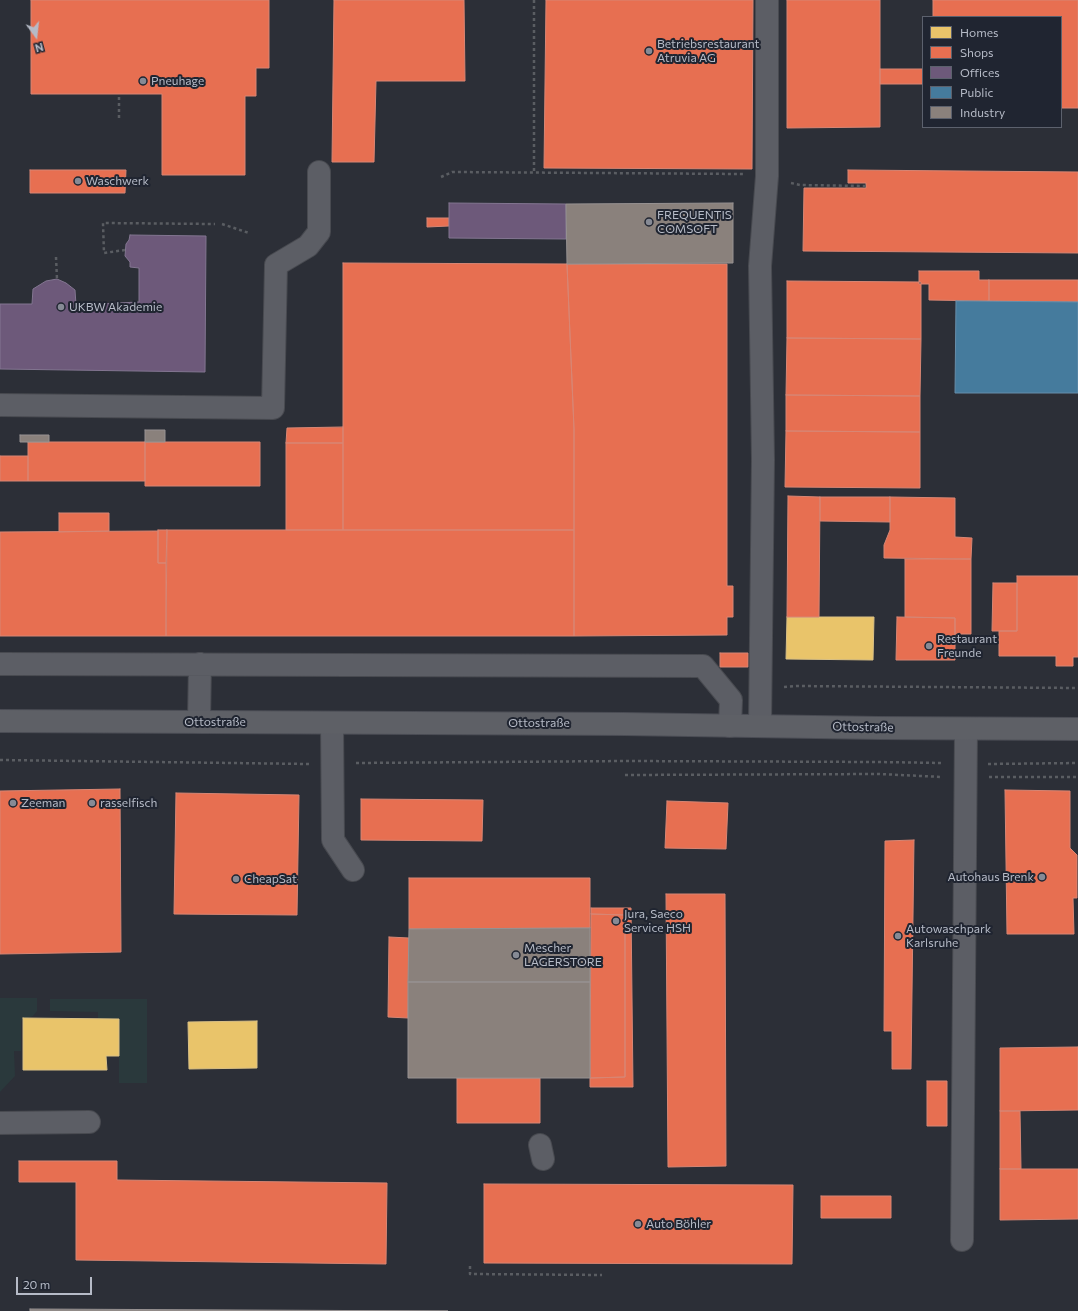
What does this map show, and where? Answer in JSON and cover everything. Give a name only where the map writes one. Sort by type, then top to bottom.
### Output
[{"type":"main road","name":"Ottostraße","points":[[0,721],[624,724],[966,729],[1078,729]]},
{"type":"lane","points":[[760,726],[763,460],[760,266],[767,176],[768,0]]},
{"type":"lane","points":[[0,405],[273,408],[276,264],[308,246],[319,232],[319,172]]},
{"type":"lane","points":[[0,664],[703,666],[730,700],[730,726]]},
{"type":"lane","points":[[199,722],[200,664]]},
{"type":"lane","points":[[332,722],[332,840],[353,870]]},
{"type":"lane","points":[[962,1240],[966,729]]},
{"type":"lane","points":[[0,1123],[89,1122]]},
{"type":"path","points":[[534,0],[534,172]]},
{"type":"path","points":[[119,94],[119,118]]},
{"type":"path","points":[[441,177],[452,172],[755,174],[800,186],[866,186]]},
{"type":"path","points":[[125,250],[104,253],[103,223],[215,224]]},
{"type":"path","points":[[222,224],[249,233]]},
{"type":"path","points":[[56,257],[57,278]]},
{"type":"path","points":[[760,690],[796,686],[1078,688]]},
{"type":"path","points":[[625,761],[879,762],[966,771],[1078,777]]},
{"type":"path","points":[[625,775],[879,774],[966,771],[1078,763]]},
{"type":"path","points":[[470,1266],[470,1274],[602,1275]]},
{"type":"shaded area","points":[[0,998],[37,998],[37,1011],[33,1016],[23,1018],[21,1022],[21,1051],[14,1051],[15,1076],[0,1092]]},
{"type":"shaded area","points":[[50,999],[147,999],[147,1083],[119,1083],[119,1019],[98,1019],[98,1012],[50,1011]]},
{"type":"building: Homes","points":[[787,617],[874,617],[873,660],[786,659]]},
{"type":"building: Homes","points":[[23,1018],[119,1019],[119,1056],[106,1056],[107,1070],[23,1070]]},
{"type":"building: Homes","points":[[257,1021],[257,1068],[189,1069],[188,1022]]},
{"type":"building: Shops","name":"Pneuhage","points":[[31,0],[269,0],[269,68],[256,68],[256,96],[245,96],[245,175],[162,175],[162,94],[31,94]]},
{"type":"building: Shops","points":[[334,0],[464,0],[465,81],[376,81],[374,162],[332,162]]},
{"type":"building: Shops","name":"Betriebsrestaurant Atruvia AG","points":[[546,0],[753,0],[752,169],[544,168]]},
{"type":"building: Shops","points":[[787,0],[880,0],[880,127],[787,128]]},
{"type":"building: Shops","points":[[933,0],[1078,0],[1078,108],[1062,108],[1062,16],[933,16]]},
{"type":"building: Shops","points":[[880,69],[922,69],[922,84],[880,84]]},
{"type":"building: Shops","name":"Waschwerk","points":[[30,170],[126,170],[125,193],[30,193]]},
{"type":"building: Shops","points":[[848,170],[1078,172],[1078,253],[803,251],[804,188],[866,188],[866,183],[848,183]]},
{"type":"building: Shops","points":[[427,218],[449,218],[449,226],[427,227]]},
{"type":"building: Shops","points":[[343,263],[567,264],[574,429],[574,530],[343,530]]},
{"type":"building: Shops","points":[[567,264],[727,264],[727,586],[733,586],[733,617],[727,617],[727,635],[574,636],[574,429]]},
{"type":"building: Shops","points":[[919,271],[979,271],[979,280],[989,280],[989,301],[929,300],[929,284],[919,284]]},
{"type":"building: Shops","points":[[989,280],[1078,280],[1078,302],[989,301]]},
{"type":"building: Shops","points":[[787,281],[921,282],[921,339],[787,338]]},
{"type":"building: Shops","points":[[787,338],[921,339],[920,396],[786,395]]},
{"type":"building: Shops","points":[[786,395],[920,396],[920,432],[786,431]]},
{"type":"building: Shops","points":[[343,427],[343,443],[286,443],[287,428]]},
{"type":"building: Shops","points":[[786,431],[920,432],[920,488],[785,487]]},
{"type":"building: Shops","points":[[28,442],[145,442],[145,481],[28,481]]},
{"type":"building: Shops","points":[[145,442],[260,442],[260,486],[145,486]]},
{"type":"building: Shops","points":[[286,443],[343,443],[343,530],[286,530]]},
{"type":"building: Shops","points":[[0,456],[28,456],[28,481],[0,481]]},
{"type":"building: Shops","points":[[788,496],[820,497],[819,617],[787,617]]},
{"type":"building: Shops","points":[[820,497],[890,497],[890,522],[820,521]]},
{"type":"building: Shops","points":[[890,497],[955,498],[955,537],[972,538],[971,559],[884,558],[884,545],[890,530]]},
{"type":"building: Shops","points":[[59,513],[109,513],[109,531],[59,532]]},
{"type":"building: Shops","points":[[158,530],[167,530],[166,563],[158,563]]},
{"type":"building: Shops","points":[[167,530],[574,530],[574,636],[166,636]]},
{"type":"building: Shops","points":[[158,531],[158,563],[166,563],[166,636],[0,636],[0,532]]},
{"type":"building: Shops","points":[[905,559],[971,559],[971,634],[955,634],[955,618],[905,617]]},
{"type":"building: Shops","points":[[1017,576],[1078,576],[1078,657],[1073,657],[1073,666],[1056,666],[1056,656],[999,656],[999,631],[1017,631]]},
{"type":"building: Shops","points":[[993,583],[1017,583],[1017,631],[992,631]]},
{"type":"building: Shops","points":[[897,617],[955,618],[955,660],[896,660]]},
{"type":"building: Shops","points":[[720,653],[748,653],[748,667],[720,667]]},
{"type":"building: Shops","points":[[120,789],[121,952],[0,954],[0,791]]},
{"type":"building: Shops","name":"Autohaus Brenk","points":[[1005,790],[1070,791],[1070,848],[1077,855],[1077,898],[1073,898],[1074,934],[1007,934]]},
{"type":"building: Shops","name":"CheapSat","points":[[176,793],[299,795],[297,915],[174,914]]},
{"type":"building: Shops","points":[[361,799],[483,800],[482,841],[361,840]]},
{"type":"building: Shops","points":[[667,801],[728,803],[726,849],[665,848]]},
{"type":"building: Shops","name":"Autowaschpark Karlsruhe","points":[[914,840],[911,1069],[892,1069],[892,1031],[884,1031],[885,841]]},
{"type":"building: Shops","points":[[409,878],[590,878],[590,928],[409,929]]},
{"type":"building: Shops","points":[[666,894],[725,894],[726,1166],[668,1167]]},
{"type":"building: Shops","points":[[591,908],[631,908],[633,1087],[590,1087],[590,1078],[625,1077],[625,915],[591,914]]},
{"type":"building: Shops","points":[[591,914],[625,915],[625,1077],[590,1078]]},
{"type":"building: Shops","points":[[389,937],[409,938],[408,1018],[388,1017]]},
{"type":"building: Shops","points":[[1078,1047],[1078,1110],[1000,1111],[1000,1048]]},
{"type":"building: Shops","points":[[457,1078],[540,1078],[540,1123],[457,1123]]},
{"type":"building: Shops","points":[[927,1081],[947,1081],[947,1126],[927,1126]]},
{"type":"building: Shops","points":[[1000,1111],[1020,1111],[1021,1169],[1000,1169]]},
{"type":"building: Shops","points":[[19,1161],[117,1161],[117,1180],[387,1183],[386,1264],[76,1260],[76,1182],[19,1182]]},
{"type":"building: Shops","points":[[1000,1169],[1078,1169],[1078,1219],[1000,1220]]},
{"type":"building: Shops","name":"Auto Böhler","points":[[484,1184],[793,1185],[792,1264],[484,1263]]},
{"type":"building: Shops","points":[[821,1196],[891,1196],[891,1218],[821,1218]]},
{"type":"building: Offices","points":[[449,203],[566,204],[566,239],[449,238]]},
{"type":"building: Offices","points":[[130,235],[206,236],[205,372],[0,369],[0,304],[32,304],[33,289],[46,281],[57,279],[66,283],[75,290],[76,305],[139,302],[139,268],[130,267],[130,262],[125,256],[126,244]]},
{"type":"building: Public","points":[[956,301],[1078,302],[1078,393],[955,393]]},
{"type":"building: Industry","name":"FREQUENTIS COMSOFT","points":[[733,203],[733,263],[567,264],[566,204]]},
{"type":"building: Industry","points":[[145,430],[165,430],[165,442],[145,442]]},
{"type":"building: Industry","points":[[20,435],[49,435],[49,442],[20,442]]},
{"type":"building: Industry","points":[[590,928],[590,982],[408,982],[409,929]]},
{"type":"building: Industry","points":[[408,982],[590,982],[590,1078],[408,1078]]},
{"type":"building: Industry","points":[[30,1309],[448,1311],[30,1311]]},
{"type":"place","name":"Betriebsrestaurant Atruvia AG","points":[[649,51]]},
{"type":"place","name":"Pneuhage","points":[[143,81]]},
{"type":"place","name":"Waschwerk","points":[[78,181]]},
{"type":"place","name":"FREQUENTIS COMSOFT","points":[[649,222]]},
{"type":"place","name":"UKBW Akademie","points":[[61,307]]},
{"type":"place","name":"Restaurant Freunde","points":[[929,646]]},
{"type":"place","name":"Zeeman","points":[[13,803]]},
{"type":"place","name":"rasselfisch","points":[[92,803]]},
{"type":"place","name":"Autohaus Brenk","points":[[1042,877]]},
{"type":"place","name":"CheapSat","points":[[236,879]]},
{"type":"place","name":"Jura, Saeco Service HSH","points":[[616,921]]},
{"type":"place","name":"Autowaschpark Karlsruhe","points":[[898,936]]},
{"type":"place","name":"Mescher LAGERSTORE","points":[[516,955]]},
{"type":"place","name":"Auto Böhler","points":[[638,1224]]}]
